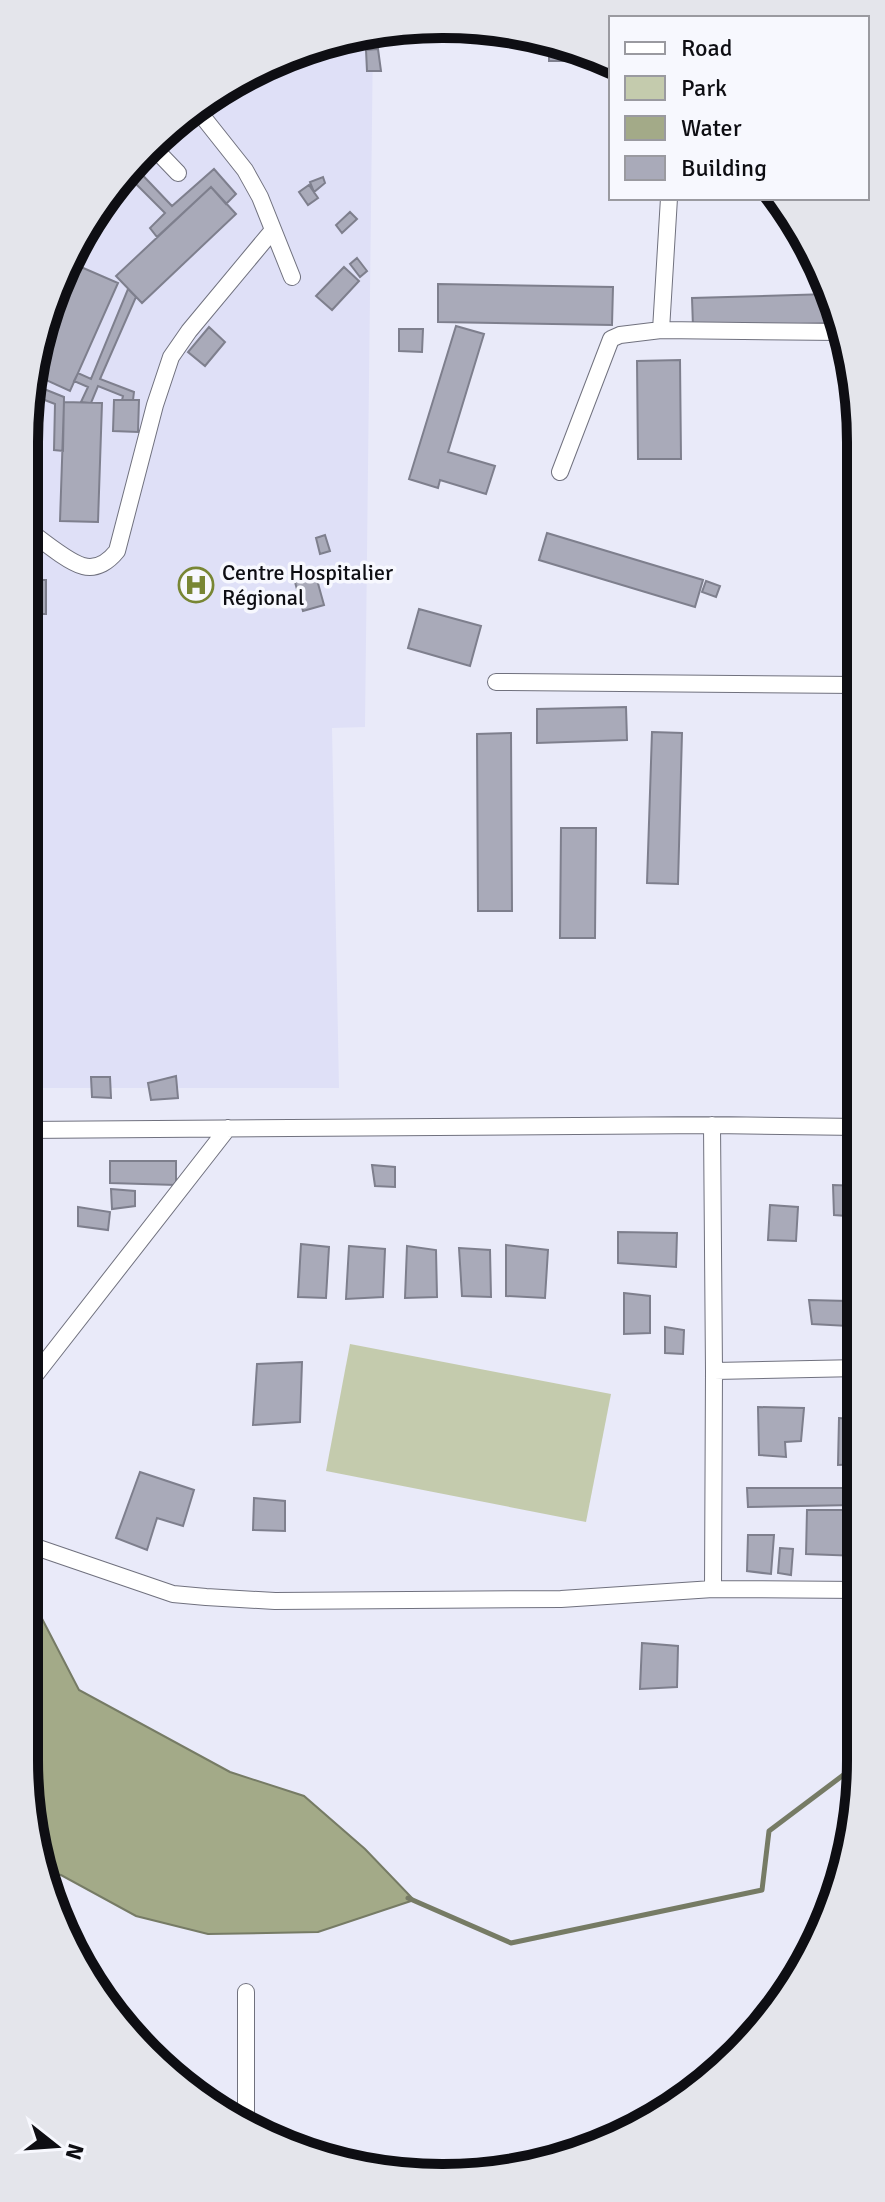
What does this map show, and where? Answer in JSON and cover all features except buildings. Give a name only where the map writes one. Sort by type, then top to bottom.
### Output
[{"type":"street","points":[[203,117],[245,170],[260,197],[292,277]]},
{"type":"street","points":[[159,153],[178,173]]},
{"type":"street","points":[[661,330],[669,200]]},
{"type":"street","points":[[38,537],[83,566],[95,567],[109,560],[117,551],[155,405],[171,357],[273,230]]},
{"type":"street","points":[[560,472],[611,339],[661,330],[831,332]]},
{"type":"street","points":[[496,682],[847,685]]},
{"type":"street","points":[[712,1125],[713,1589]]},
{"type":"street","points":[[38,1130],[847,1127]]},
{"type":"street","points":[[38,1373],[228,1128]]},
{"type":"street","points":[[714,1371],[847,1368]]},
{"type":"street","points":[[38,1548],[173,1594],[275,1601],[561,1599],[713,1589],[847,1590]]},
{"type":"street","points":[[246,1992],[246,2113]]},
{"type":"shaded area","name":"Centre Hospitalier Régional","points":[[373,44],[365,727],[332,728],[339,1088],[38,1088],[38,442],[41,390],[59,312],[92,240],[138,176],[176,138],[240,92],[312,59]]},
{"type":"green space","points":[[350,1344],[611,1394],[586,1522],[326,1471]]},
{"type":"water","points":[[38,1611],[79,1690],[230,1772],[304,1796],[365,1849],[414,1900],[318,1932],[208,1934],[136,1916],[55,1874],[41,1812]]},
{"type":"waterway","points":[[408,1898],[511,1943],[762,1890],[769,1831],[847,1773]]},
{"type":"place","name":"Centre Hospitalier Régional","points":[[196,585]]}]
